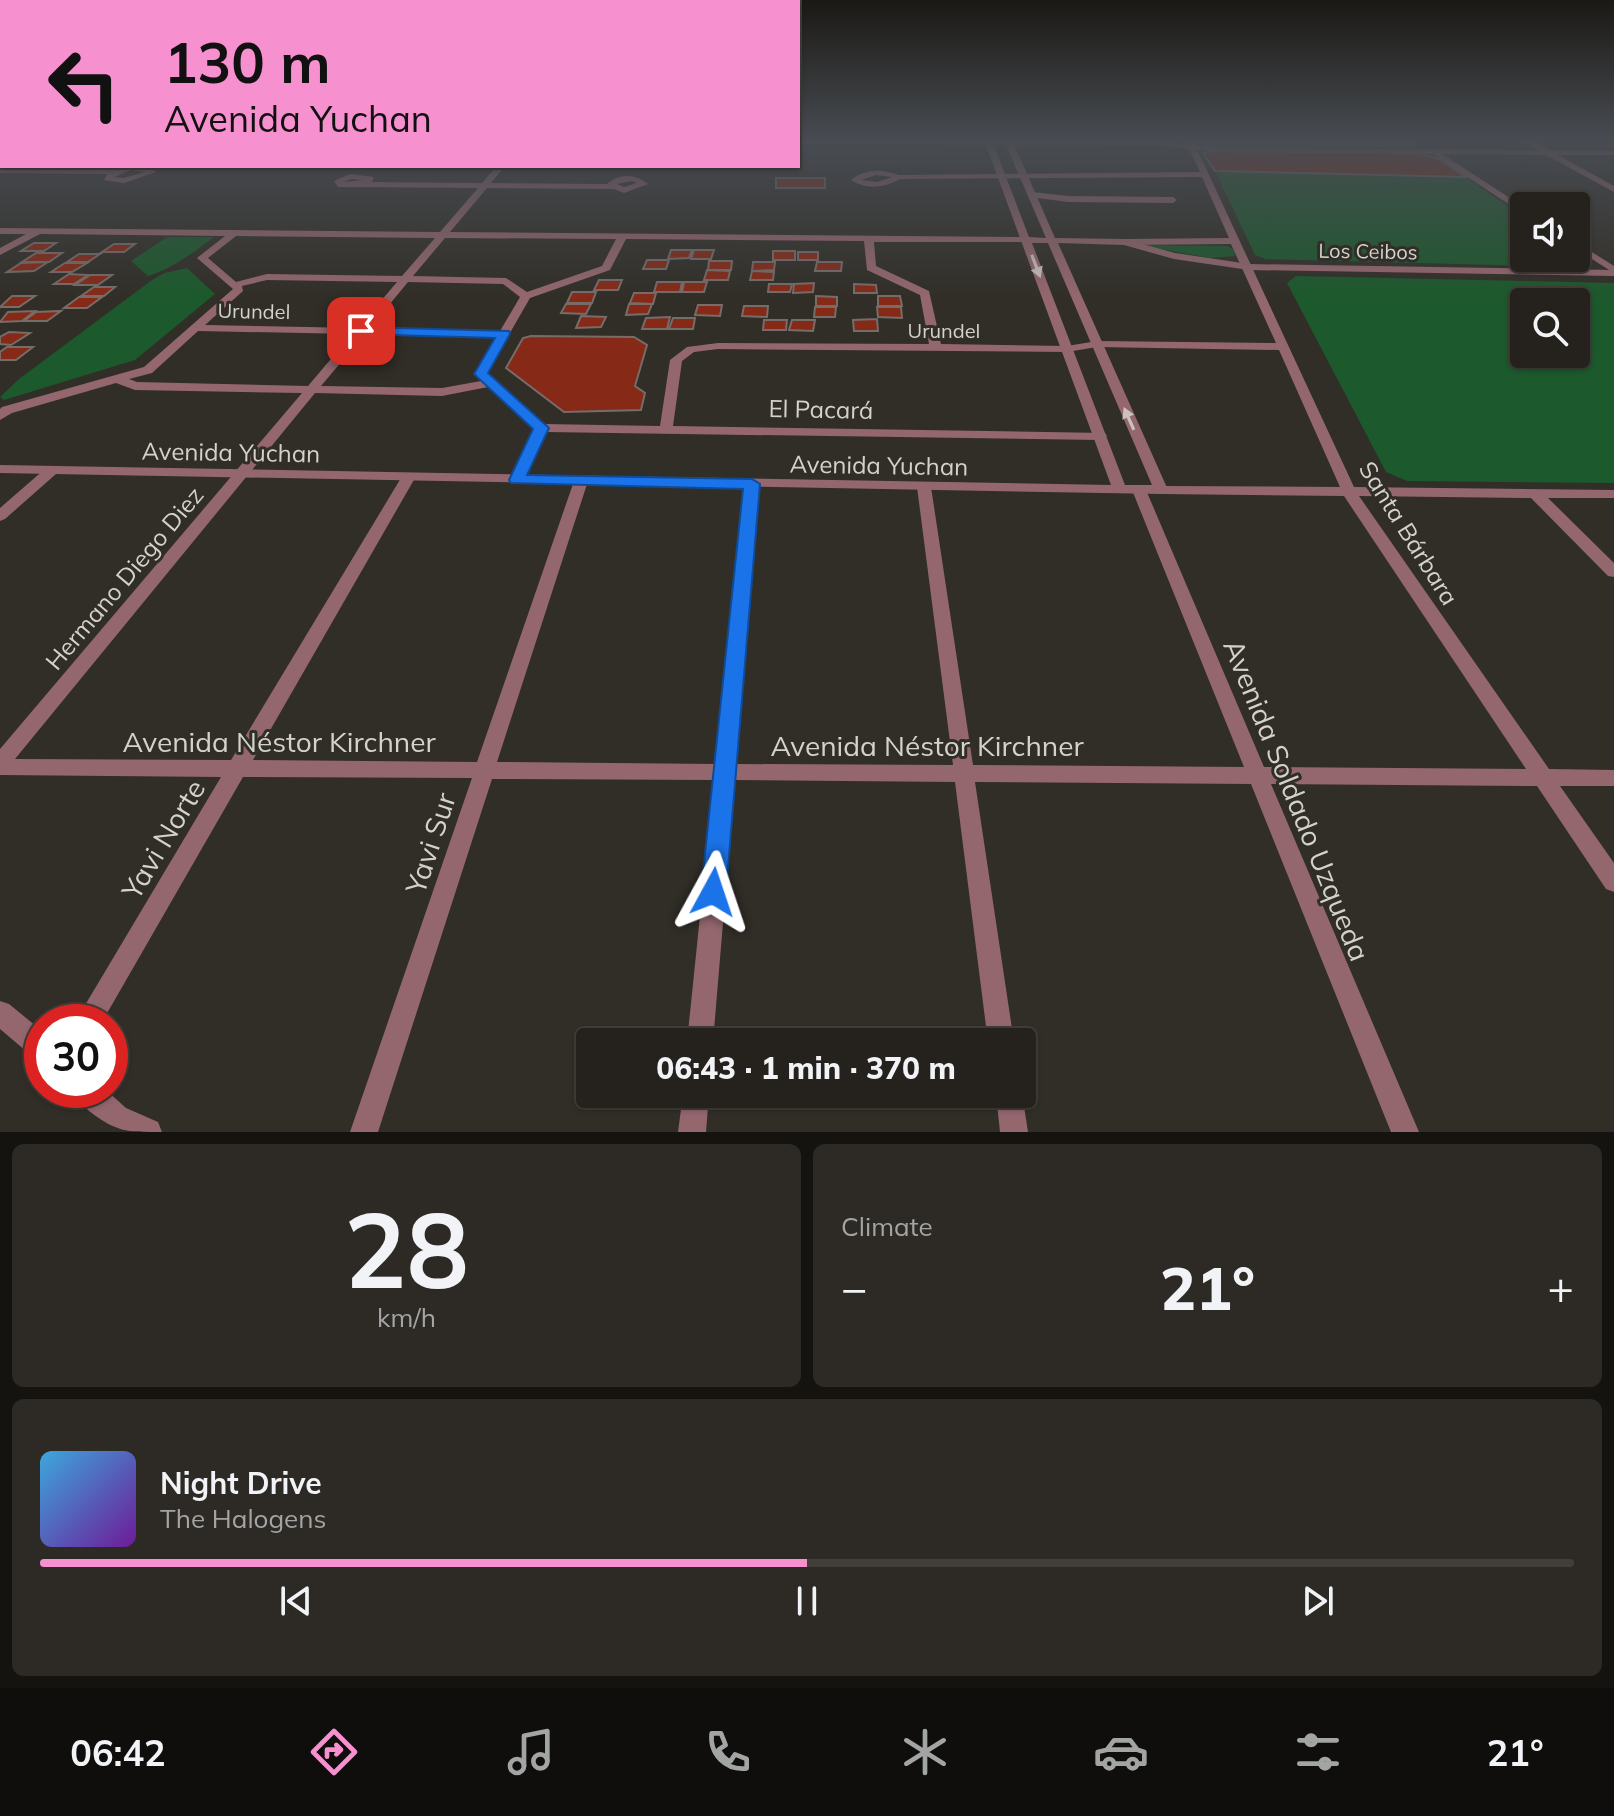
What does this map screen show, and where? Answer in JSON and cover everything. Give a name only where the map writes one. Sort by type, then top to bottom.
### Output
[{"type":"street","name":"Hermano Diego Diez","points":[[0,765],[239,475],[478,193]]},
{"type":"street","name":"Avenida Soldado Uzqueda","points":[[1009,193],[1100,436],[1140,490]]},
{"type":"street","name":"Santa Bárbara","points":[[1214,193],[1349,492],[1614,882]]},
{"type":"street","name":"Avenida Soldado Uzqueda","points":[[1032,195],[1097,344],[1140,490],[1405,1132]]},
{"type":"street","points":[[1032,195],[1069,199],[1173,200]]},
{"type":"street","name":"Los Ceibos","points":[[0,231],[1236,241]]},
{"type":"street","points":[[0,252],[40,231]]},
{"type":"street","points":[[0,416],[7,410],[148,370],[239,289],[202,258],[234,233]]},
{"type":"street","points":[[517,480],[541,428],[481,374],[526,296],[606,268],[622,237]]},
{"type":"street","points":[[869,239],[871,268],[925,293],[936,348]]},
{"type":"street","name":"Los Ceibos","points":[[1124,242],[1174,256],[1249,267],[1614,271]]},
{"type":"street","points":[[1590,255],[1614,271]]},
{"type":"street","points":[[235,285],[267,277],[506,281],[526,296]]},
{"type":"street","name":"Urundel","points":[[196,328],[504,334]]},
{"type":"street","name":"Urundel","points":[[666,427],[676,360],[691,349],[718,346],[1067,349],[1097,344],[1284,347]]},
{"type":"street","points":[[120,380],[135,386],[442,392],[490,383]]},
{"type":"street","name":"El Pacará","points":[[541,428],[666,427],[1100,436]]},
{"type":"street","name":"Avenida Yuchan","points":[[0,469],[924,487],[1614,494]]},
{"type":"street","points":[[0,516],[51,471]]},
{"type":"street","name":"Yavi Norte","points":[[99,1004],[408,478]]},
{"type":"street","name":"Yavi Sur","points":[[364,1132],[581,481]]},
{"type":"street","points":[[701,1028],[752,484]]},
{"type":"street","points":[[924,487],[999,1028]]},
{"type":"street","points":[[1535,493],[1614,572]]},
{"type":"street","name":"Avenida Néstor Kirchner","points":[[0,765],[1614,778]]},
{"type":"street","points":[[0,1013],[24,1033]]},
{"type":"street","points":[[106,1108],[116,1118],[148,1132]]},
{"type":"street","points":[[692,1132],[695,1108]]},
{"type":"street","points":[[1011,1108],[1014,1132]]},
{"type":"green space","points":[[1225,193],[1488,193],[1510,208],[1510,265],[1265,259],[1255,255]]},
{"type":"green space","points":[[167,237],[214,237],[174,264],[148,276],[131,261]]},
{"type":"green space","points":[[1139,245],[1227,246],[1234,250],[1235,256],[1210,258]]},
{"type":"green space","points":[[187,268],[215,294],[135,360],[4,400],[0,397],[19,379],[152,280],[164,273]]},
{"type":"green space","points":[[1296,276],[1614,283],[1614,483],[1407,481],[1386,472],[1287,283]]},
{"type":"building","points":[[34,243],[56,243],[44,251],[21,251]]},
{"type":"building","points":[[114,244],[135,244],[124,252],[102,252]]},
{"type":"building","points":[[671,250],[692,250],[689,258],[668,259]]},
{"type":"building","points":[[694,250],[714,250],[711,259],[691,259]]},
{"type":"building","points":[[773,251],[795,251],[795,260],[773,260]]},
{"type":"building","points":[[798,252],[818,252],[818,260],[798,260]]},
{"type":"building","points":[[36,253],[62,253],[49,262],[22,262]]},
{"type":"building","points":[[79,254],[100,254],[88,262],[67,262]]},
{"type":"building","points":[[647,260],[669,260],[666,269],[643,269]]},
{"type":"building","points":[[709,261],[732,261],[731,270],[708,270]]},
{"type":"building","points":[[48,262],[34,271],[7,272],[21,263]]},
{"type":"building","points":[[753,262],[775,262],[774,270],[752,271]]},
{"type":"building","points":[[817,262],[842,262],[841,271],[815,271]]},
{"type":"building","points":[[65,263],[87,263],[72,272],[51,272]]},
{"type":"building","points":[[707,270],[730,271],[728,280],[704,280]]},
{"type":"building","points":[[752,271],[774,272],[773,280],[750,280]]},
{"type":"building","points":[[69,274],[88,275],[74,284],[54,284]]},
{"type":"building","points":[[90,275],[112,275],[98,285],[75,285]]},
{"type":"building","points":[[599,280],[622,280],[618,290],[594,290]]},
{"type":"building","points":[[657,282],[682,282],[680,292],[654,292]]},
{"type":"building","points":[[684,282],[707,282],[704,292],[682,292]]},
{"type":"building","points":[[814,283],[813,292],[793,293],[794,284]]},
{"type":"building","points":[[769,284],[792,284],[790,292],[768,292]]},
{"type":"building","points":[[854,284],[876,285],[877,293],[854,293]]},
{"type":"building","points":[[94,287],[115,287],[104,296],[81,296]]},
{"type":"building","points":[[572,292],[596,292],[592,303],[567,303]]},
{"type":"building","points":[[634,293],[656,293],[653,304],[630,303]]},
{"type":"building","points":[[12,296],[35,296],[19,307],[0,307]]},
{"type":"building","points":[[816,296],[837,297],[837,306],[816,306]]},
{"type":"building","points":[[878,296],[900,296],[902,306],[878,306]]},
{"type":"building","points":[[79,297],[102,297],[87,308],[64,308]]},
{"type":"building","points":[[566,304],[591,304],[586,314],[561,313]]},
{"type":"building","points":[[629,304],[652,304],[648,314],[626,315]]},
{"type":"building","points":[[698,305],[722,305],[720,316],[695,315]]},
{"type":"building","points":[[744,306],[768,306],[767,317],[742,316]]},
{"type":"building","points":[[815,307],[836,307],[835,317],[814,317]]},
{"type":"building","points":[[877,307],[901,307],[902,318],[878,317]]},
{"type":"building","points":[[35,311],[22,321],[0,322],[8,312]]},
{"type":"building","points":[[61,311],[47,321],[24,321],[36,312]]},
{"type":"building","points":[[581,316],[606,317],[601,327],[576,328]]},
{"type":"building","points":[[670,317],[667,329],[642,329],[646,318]]},
{"type":"building","points":[[673,318],[695,318],[693,329],[669,329]]},
{"type":"building","points":[[877,319],[878,331],[854,331],[853,320]]},
{"type":"building","points":[[764,320],[787,320],[786,330],[763,330]]},
{"type":"building","points":[[792,320],[815,320],[813,331],[789,330]]},
{"type":"building","points":[[9,332],[30,333],[11,345],[0,344],[0,337]]},
{"type":"building","points":[[634,337],[647,345],[635,386],[645,393],[641,410],[564,412],[506,368],[523,338]]},
{"type":"building","points":[[7,347],[33,347],[16,360],[0,360],[0,352]]},
{"type":"route","points":[[361,331],[504,334],[481,374],[541,428],[517,480],[752,484],[713,892]]}]
